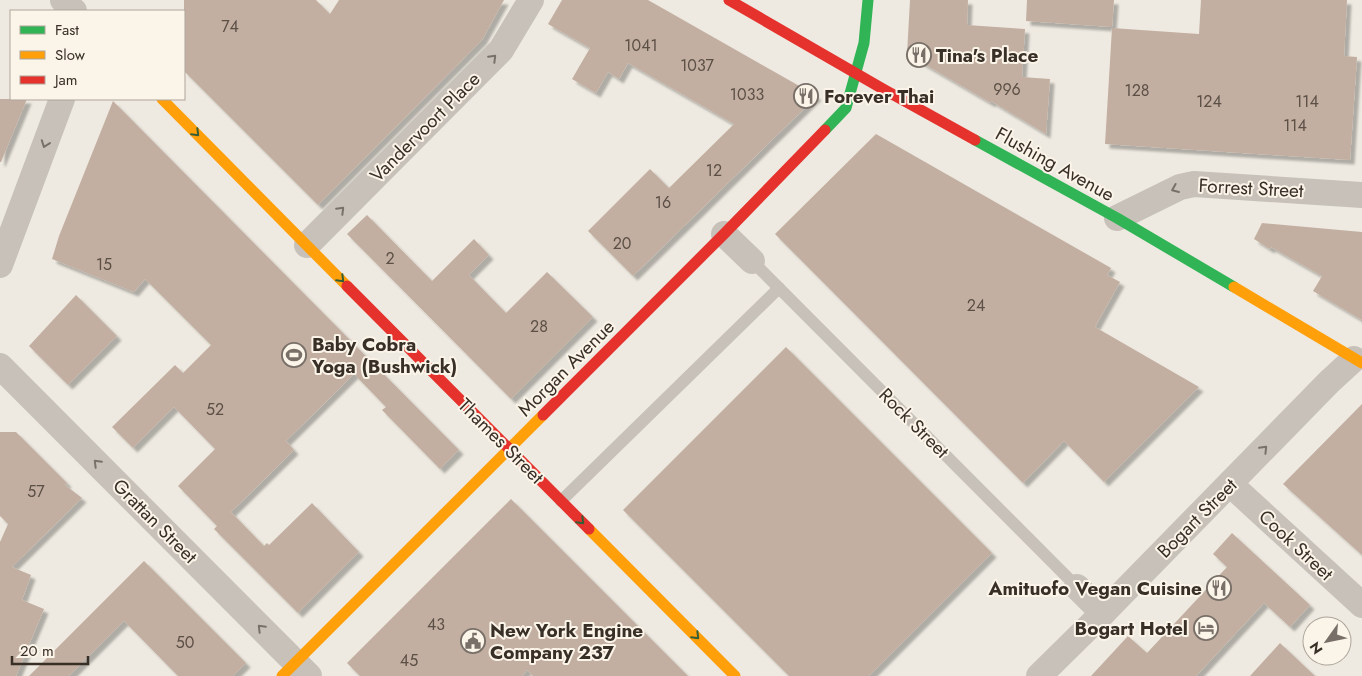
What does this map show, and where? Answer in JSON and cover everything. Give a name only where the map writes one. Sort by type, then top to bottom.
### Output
[{"type":"street","points":[[63,0],[73,10]]},
{"type":"street","name":"Vandervoort Place","points":[[307,245],[501,50],[531,0]]},
{"type":"street","name":"Flushing Avenue","points":[[729,0],[856,73],[1118,218],[1358,361]]},
{"type":"street","name":"Morgan Avenue","points":[[296,671],[510,449],[724,234],[846,108],[864,42],[868,0]]},
{"type":"street","points":[[0,265],[62,100]]},
{"type":"street","name":"Thames Street","points":[[163,100],[735,676]]},
{"type":"street","name":"Forrest Street","points":[[1118,218],[1180,186],[1194,184],[1362,195]]},
{"type":"street","name":"Rock Street","points":[[724,234],[752,261]]},
{"type":"street","name":"Bogart Street","points":[[1039,676],[1329,382],[1358,361]]},
{"type":"street","name":"Grattan Street","points":[[0,366],[296,671]]},
{"type":"street","name":"Cook Street","points":[[1230,484],[1362,606]]},
{"type":"street","name":"Rock Street","points":[[1078,587],[1103,613]]},
{"type":"lane","name":"Rock Street","points":[[752,261],[1078,587]]},
{"type":"lane","points":[[561,501],[779,288]]},
{"type":"building","points":[[184,0],[316,0],[330,14],[339,0],[504,0],[482,40],[318,205],[185,72]]},
{"type":"building","points":[[562,0],[648,0],[817,96],[633,276],[588,231],[650,169],[669,188],[734,124],[628,63],[619,79],[608,72],[596,93],[572,79],[590,48],[548,24]]},
{"type":"building","points":[[910,0],[968,0],[967,25],[1025,29],[1022,77],[1050,79],[1046,134],[907,54]]},
{"type":"building","points":[[1027,0],[1114,0],[1112,27],[1026,21]]},
{"type":"building","points":[[1201,0],[1347,0],[1344,56],[1357,57],[1350,160],[1105,144],[1112,28],[1199,34]]},
{"type":"building","points":[[0,99],[27,100],[1,162]]},
{"type":"building","points":[[113,101],[459,450],[440,469],[382,410],[386,407],[354,374],[286,441],[294,450],[231,512],[264,546],[267,543],[269,545],[312,503],[359,552],[298,613],[214,529],[217,526],[178,486],[215,449],[174,407],[133,448],[112,427],[175,365],[183,373],[211,345],[145,279],[134,292],[52,259],[59,236]]},
{"type":"building","points":[[876,134],[1111,268],[1107,275],[1120,282],[1095,327],[1199,387],[1104,482],[1064,441],[1023,483],[775,234]]},
{"type":"building","points":[[367,215],[432,281],[474,239],[489,255],[469,275],[506,313],[547,272],[593,317],[511,399],[347,234]]},
{"type":"building","points":[[1262,223],[1362,232],[1362,320],[1313,291],[1322,276],[1254,239]]},
{"type":"building","points":[[76,295],[117,336],[68,385],[29,346]]},
{"type":"building","points":[[786,347],[992,553],[869,676],[789,676],[623,510]]},
{"type":"building","points":[[1362,404],[1362,555],[1283,484]]},
{"type":"building","points":[[0,432],[16,432],[67,483],[65,485],[82,498],[12,567],[31,575],[22,600],[44,609],[16,676],[0,676],[0,542],[8,524],[0,516]]},
{"type":"building","points":[[511,499],[688,676],[533,676],[527,670],[522,676],[360,676],[347,663]]},
{"type":"building","points":[[1232,533],[1310,605],[1290,627],[1264,603],[1196,676],[1091,676],[1128,636],[1147,653],[1227,567],[1213,554]]},
{"type":"building","points":[[144,561],[246,663],[233,676],[178,676],[124,621],[69,676],[29,676]]},
{"type":"building","points":[[1280,643],[1302,664],[1302,666],[1315,676],[1250,676]]},
{"type":"traffic: fast","points":[[825,130],[846,108],[864,43],[868,0]]},
{"type":"traffic: fast","points":[[975,140],[1117,218],[1234,287]]},
{"type":"traffic: slow","points":[[163,100],[347,286]]},
{"type":"traffic: slow","points":[[1234,287],[1362,363]]},
{"type":"traffic: slow","points":[[282,676],[543,415]]},
{"type":"traffic: slow","points":[[589,529],[735,676]]},
{"type":"traffic: jam","points":[[729,0],[975,140]]},
{"type":"traffic: jam","points":[[543,415],[825,130]]},
{"type":"traffic: jam","points":[[347,286],[589,529]]},
{"type":"place","name":"Tina's Place","points":[[919,55]]},
{"type":"place","name":"Forever Thai","points":[[806,96]]},
{"type":"place","name":"Baby Cobra Yoga (Bushwick)","points":[[294,355]]},
{"type":"place","name":"Amituofo Vegan Cuisine","points":[[1219,588]]},
{"type":"place","name":"Bogart Hotel","points":[[1206,628]]},
{"type":"place","name":"New York Engine Company 237","points":[[473,641]]}]
